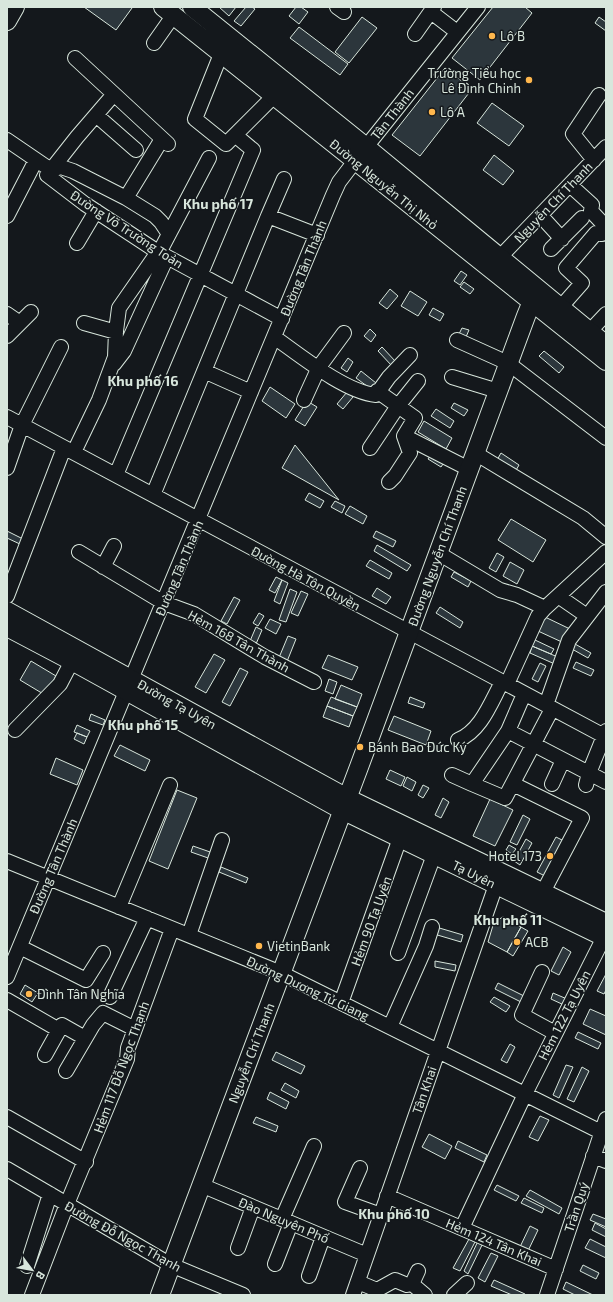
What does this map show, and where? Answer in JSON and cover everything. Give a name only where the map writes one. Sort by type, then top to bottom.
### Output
[{"type":"main road","points":[[7,21],[15,7]]},
{"type":"main road","name":"Đường Nguyễn Thị Nhỏ","points":[[192,7],[366,147],[494,262]]},
{"type":"main road","name":"Đường Nguyễn Thị Nhỏ","points":[[168,11],[355,161],[494,262]]},
{"type":"main road","points":[[355,161],[366,147]]},
{"type":"main road","points":[[494,262],[534,295],[606,361]]},
{"type":"main road","points":[[534,295],[560,308],[606,345]]},
{"type":"main road","name":"Đường Nguyễn Chí Thanh","points":[[345,804],[534,295]]},
{"type":"main road","name":"Đường Tạ Uyên","points":[[7,611],[129,685],[345,804]]},
{"type":"main road","name":"Đường Tạ Uyên","points":[[7,627],[72,661],[129,685]]},
{"type":"main road","name":"Tạ Uyên","points":[[345,804],[400,838],[434,855],[498,878],[543,892],[605,932]]},
{"type":"main road","name":"Tạ Uyên","points":[[345,804],[605,932]]},
{"type":"main road","name":"Nguyễn Chí Thanh","points":[[160,1295],[345,804]]},
{"type":"street","name":"Tân Thành","points":[[366,147],[478,7]]},
{"type":"street","points":[[415,34],[432,10],[458,32]]},
{"type":"street","points":[[154,42],[168,11]]},
{"type":"street","points":[[116,476],[253,150],[194,119],[221,54]]},
{"type":"street","points":[[75,58],[165,142],[126,198]]},
{"type":"street","points":[[51,170],[114,94]]},
{"type":"street","points":[[594,160],[573,134],[599,95]]},
{"type":"street","points":[[231,139],[274,96]]},
{"type":"street","points":[[96,115],[136,150]]},
{"type":"street","name":"Đường Võ Trường Toản","points":[[7,140],[51,170],[47,175],[96,212],[161,254],[282,319]]},
{"type":"street","name":"Nguyễn Chí Thanh","points":[[494,262],[541,216],[606,146]]},
{"type":"street","points":[[112,366],[124,352],[169,234],[209,158]]},
{"type":"street","points":[[7,216],[36,160]]},
{"type":"street","name":"Đường Tân Thành","points":[[9,968],[20,947],[339,182],[355,161]]},
{"type":"street","points":[[51,170],[61,167],[73,171],[126,198],[154,216],[161,222],[169,234]]},
{"type":"street","points":[[152,495],[284,179]]},
{"type":"street","points":[[570,185],[592,205],[591,211],[606,227]]},
{"type":"street","points":[[77,243],[96,212]]},
{"type":"street","points":[[268,216],[317,235]]},
{"type":"street","points":[[541,216],[562,239]]},
{"type":"street","points":[[551,249],[582,218]]},
{"type":"street","points":[[560,308],[582,283],[566,268],[596,233],[602,234],[606,231]]},
{"type":"street","points":[[7,596],[69,450],[99,400],[115,357],[119,308],[161,254]]},
{"type":"street","points":[[7,336],[31,312]]},
{"type":"street","points":[[7,314],[20,323]]},
{"type":"street","points":[[589,332],[606,314]]},
{"type":"street","points":[[84,323],[116,332]]},
{"type":"street","points":[[304,400],[319,368],[344,333]]},
{"type":"street","points":[[274,337],[349,389],[365,394],[376,393],[415,418],[404,436]]},
{"type":"street","points":[[458,340],[508,363],[606,438]]},
{"type":"street","points":[[7,468],[22,425],[61,347]]},
{"type":"street","points":[[376,393],[388,377],[410,355]]},
{"type":"street","points":[[204,371],[251,392]]},
{"type":"street","points":[[452,377],[498,392]]},
{"type":"street","points":[[370,448],[398,406],[418,381]]},
{"type":"street","name":"Đường Hà Tôn Quyền","points":[[7,417],[524,694],[605,735]]},
{"type":"street","points":[[404,436],[472,461],[583,518],[606,537]]},
{"type":"street","points":[[389,482],[395,476],[410,453],[404,436]]},
{"type":"street","points":[[103,567],[114,546]]},
{"type":"street","name":"Hẻm 168 Tân Thành","points":[[78,552],[164,603],[194,614],[266,658],[314,682]]},
{"type":"street","points":[[438,553],[500,590],[517,594],[545,608]]},
{"type":"street","points":[[458,740],[465,738],[476,727],[505,683],[538,616],[595,563],[603,559]]},
{"type":"street","points":[[452,774],[505,798],[534,745],[549,707],[570,640],[606,592]]},
{"type":"street","points":[[558,596],[587,616]]},
{"type":"street","points":[[15,730],[60,684],[72,661]]},
{"type":"street","points":[[472,784],[508,731],[524,694]]},
{"type":"street","points":[[508,731],[564,760],[588,779],[606,782]]},
{"type":"street","points":[[588,779],[605,735]]},
{"type":"street","points":[[552,784],[564,760]]},
{"type":"street","points":[[513,784],[582,818],[543,892]]},
{"type":"street","points":[[119,907],[170,785]]},
{"type":"street","name":"Hẻm 90 Tạ Uyên","points":[[341,1003],[400,838]]},
{"type":"street","points":[[189,935],[222,840]]},
{"type":"street","points":[[398,953],[434,855]]},
{"type":"street","name":"Đường Dương Tử Giang","points":[[7,861],[281,973],[525,1094],[604,1125]]},
{"type":"street","name":"Tân Khai","points":[[355,1288],[498,878]]},
{"type":"street","points":[[110,997],[147,918]]},
{"type":"street","points":[[390,1027],[426,946],[432,927]]},
{"type":"street","name":"Hẻm 117 Đỗ Ngọc Thạnh","points":[[32,1295],[67,1204],[86,1162],[126,1060],[135,1029],[172,929]]},
{"type":"street","name":"Hẻm 122 Tạ Uyên","points":[[462,1228],[525,1094],[605,932]]},
{"type":"street","points":[[20,947],[86,980],[103,953]]},
{"type":"street","points":[[542,972],[522,1015],[555,1033]]},
{"type":"street","points":[[7,1000],[59,1030]]},
{"type":"street","points":[[66,1071],[93,1025],[104,1013],[135,1029]]},
{"type":"street","points":[[45,1055],[62,1025],[85,1038]]},
{"type":"street","points":[[7,1117],[86,1162]]},
{"type":"street","name":"Trần Quý","points":[[547,1295],[604,1125]]},
{"type":"street","points":[[275,1264],[286,1221],[314,1146]]},
{"type":"street","points":[[593,1156],[606,1161]]},
{"type":"street","points":[[360,1168],[345,1202],[381,1215]]},
{"type":"street","name":"Đường Đỗ Ngọc Thạnh","points":[[7,1169],[171,1265],[243,1295]]},
{"type":"street","name":"Đào Nguyên Phổ","points":[[201,1185],[367,1255]]},
{"type":"street","points":[[27,1266],[50,1194]]},
{"type":"street","name":"Hẻm 124 Tân Khai","points":[[388,1196],[556,1269]]},
{"type":"street","points":[[238,1248],[253,1207]]},
{"type":"street","points":[[309,1276],[323,1237]]},
{"type":"street","points":[[355,1288],[379,1293],[394,1280],[407,1286],[412,1284],[418,1271]]},
{"type":"street","points":[[454,1295],[467,1283]]},
{"type":"street","points":[[412,1284],[425,1295]]},
{"type":"building","points":[[84,7],[131,7],[132,8],[116,30]]},
{"type":"building","points":[[219,7],[236,7],[229,16]]},
{"type":"building","points":[[246,7],[252,7],[255,9],[241,26],[234,21]]},
{"type":"building","points":[[296,7],[301,7],[308,12],[299,24],[289,16]]},
{"type":"building","name":"Lô B","points":[[493,7],[525,7],[532,13],[480,80],[452,58]]},
{"type":"building","points":[[362,17],[377,28],[349,63],[335,52]]},
{"type":"building","points":[[599,17],[606,22],[606,31],[595,23]]},
{"type":"building","points":[[299,27],[348,64],[340,75],[290,38]]},
{"type":"building","name":"Lô A","points":[[445,68],[472,89],[420,156],[392,135]]},
{"type":"building","points":[[492,103],[524,126],[509,146],[477,123]]},
{"type":"building","points":[[494,155],[514,171],[503,185],[483,170]]},
{"type":"building","points":[[461,271],[467,275],[460,285],[454,281]]},
{"type":"building","points":[[464,282],[474,289],[470,294],[460,287]]},
{"type":"building","points":[[390,289],[398,296],[387,309],[379,303]]},
{"type":"building","points":[[410,291],[427,302],[418,316],[401,306]]},
{"type":"building","points":[[433,308],[444,314],[440,321],[429,315]]},
{"type":"building","points":[[462,328],[469,330],[466,337],[459,334]]},
{"type":"building","points":[[370,329],[376,335],[371,342],[364,336]]},
{"type":"building","points":[[382,347],[396,362],[392,366],[378,351]]},
{"type":"building","points":[[544,351],[564,367],[559,373],[539,356]]},
{"type":"building","points":[[348,358],[353,362],[347,372],[341,368]]},
{"type":"building","points":[[361,371],[376,383],[371,389],[356,378]]},
{"type":"building","points":[[270,387],[295,404],[286,418],[262,401]]},
{"type":"building","points":[[347,392],[353,397],[343,409],[337,404]]},
{"type":"building","points":[[307,401],[317,407],[305,426],[295,420]]},
{"type":"building","points":[[454,403],[468,410],[464,416],[451,408]]},
{"type":"building","points":[[436,409],[454,421],[450,428],[431,416]]},
{"type":"building","points":[[424,421],[452,438],[446,449],[418,432]]},
{"type":"building","points":[[295,445],[339,500],[282,468]]},
{"type":"building","points":[[432,453],[445,461],[441,467],[428,459]]},
{"type":"building","points":[[501,453],[519,465],[515,472],[497,460]]},
{"type":"building","points":[[309,493],[324,501],[320,508],[305,500]]},
{"type":"building","points":[[335,501],[345,506],[342,513],[331,507]]},
{"type":"building","points":[[350,506],[367,516],[363,524],[345,514]]},
{"type":"building","points":[[511,519],[546,540],[533,562],[498,540]]},
{"type":"building","points":[[7,531],[23,539],[22,545],[7,538]]},
{"type":"building","points":[[376,531],[396,541],[393,547],[373,537]]},
{"type":"building","points":[[377,545],[411,565],[407,571],[374,551]]},
{"type":"building","points":[[497,553],[504,557],[496,572],[489,568]]},
{"type":"building","points":[[370,560],[392,573],[389,579],[366,566]]},
{"type":"building","points":[[510,562],[524,570],[517,584],[503,576]]},
{"type":"building","points":[[454,572],[471,581],[468,587],[451,577]]},
{"type":"building","points":[[276,577],[282,580],[275,593],[269,590]]},
{"type":"building","points":[[282,580],[288,583],[280,604],[274,601]]},
{"type":"building","points":[[377,588],[391,597],[386,604],[372,596]]},
{"type":"building","points":[[290,589],[297,592],[286,622],[279,620]]},
{"type":"building","points":[[301,591],[308,594],[298,616],[291,613]]},
{"type":"building","points":[[234,597],[240,600],[227,624],[221,621]]},
{"type":"building","points":[[440,607],[463,622],[460,628],[436,613]]},
{"type":"building","points":[[259,613],[264,616],[258,626],[253,623]]},
{"type":"building","points":[[545,617],[570,629],[564,643],[538,631]]},
{"type":"building","points":[[270,619],[281,624],[276,634],[265,628]]},
{"type":"building","points":[[256,627],[262,630],[256,644],[250,641]]},
{"type":"building","points":[[288,636],[296,639],[286,664],[278,660]]},
{"type":"building","points":[[535,640],[554,649],[551,654],[532,646]]},
{"type":"building","points":[[575,644],[591,653],[588,658],[572,649]]},
{"type":"building","points":[[532,646],[560,658],[557,665],[530,653]]},
{"type":"building","points":[[214,654],[225,660],[206,693],[195,687]]},
{"type":"building","points":[[328,655],[358,667],[352,680],[322,668]]},
{"type":"building","points":[[31,661],[56,676],[45,695],[20,680]]},
{"type":"building","points":[[576,662],[594,670],[591,676],[573,668]]},
{"type":"building","points":[[540,663],[546,666],[538,682],[532,679]]},
{"type":"building","points":[[240,668],[248,672],[230,706],[222,702]]},
{"type":"building","points":[[329,679],[337,682],[333,694],[325,691]]},
{"type":"building","points":[[341,685],[362,694],[357,707],[335,699]]},
{"type":"building","points":[[331,697],[357,707],[353,716],[327,706]]},
{"type":"building","points":[[410,697],[425,703],[423,708],[408,703]]},
{"type":"building","points":[[327,706],[353,716],[349,727],[323,717]]},
{"type":"building","points":[[91,714],[105,720],[103,725],[89,720]]},
{"type":"building","points":[[394,716],[431,731],[426,745],[388,730]]},
{"type":"building","points":[[77,725],[90,731],[87,737],[74,732]]},
{"type":"building","points":[[77,733],[87,737],[84,744],[74,739]]},
{"type":"building","points":[[120,745],[150,760],[145,771],[114,756]]},
{"type":"building","points":[[56,758],[83,770],[77,785],[50,774]]},
{"type":"building","points":[[390,770],[405,777],[401,786],[386,779]]},
{"type":"building","points":[[407,777],[416,782],[412,791],[403,786]]},
{"type":"building","points":[[423,785],[429,788],[423,798],[418,795]]},
{"type":"building","points":[[177,790],[197,798],[168,869],[149,861]]},
{"type":"building","points":[[443,798],[449,802],[441,818],[435,815]]},
{"type":"building","points":[[490,799],[513,810],[495,846],[473,836]]},
{"type":"building","points":[[523,815],[530,819],[517,845],[510,842]]},
{"type":"building","name":"Hotel 173","points":[[556,837],[564,841],[545,876],[537,872]]},
{"type":"building","points":[[526,839],[532,843],[520,865],[514,861]]},
{"type":"building","points":[[509,845],[516,849],[512,854],[506,850]]},
{"type":"building","points":[[193,846],[213,853],[211,859],[191,852]]},
{"type":"building","points":[[221,867],[248,878],[246,883],[219,872]]},
{"type":"building","points":[[503,917],[521,927],[507,952],[488,942],[494,922]]},
{"type":"building","points":[[436,927],[463,935],[461,942],[434,934]]},
{"type":"building","name":"ACB","points":[[521,927],[528,931],[513,956],[507,952]]},
{"type":"building","points":[[563,947],[571,952],[559,975],[551,971]]},
{"type":"building","points":[[435,961],[456,965],[455,971],[435,967]]},
{"type":"building","points":[[606,974],[606,990],[604,994],[597,991]]},
{"type":"building","points":[[498,983],[524,996],[521,1002],[495,989]]},
{"type":"building","name":"Đình Tân Nghĩa","points":[[25,985],[38,993],[32,1002],[20,994]]},
{"type":"building","points":[[553,993],[567,999],[564,1005],[551,999]]},
{"type":"building","points":[[494,997],[510,1006],[506,1012],[490,1002]]},
{"type":"building","points":[[590,1009],[606,1016],[606,1035],[583,1024]]},
{"type":"building","points":[[578,1032],[601,1043],[598,1049],[575,1038]]},
{"type":"building","points":[[510,1044],[515,1047],[507,1063],[501,1060]]},
{"type":"building","points":[[276,1052],[305,1066],[301,1074],[272,1060]]},
{"type":"building","points":[[566,1065],[573,1067],[559,1098],[553,1095]]},
{"type":"building","points":[[582,1067],[589,1071],[574,1102],[567,1099]]},
{"type":"building","points":[[285,1083],[299,1091],[296,1098],[281,1090]]},
{"type":"building","points":[[270,1092],[289,1102],[286,1109],[267,1099]]},
{"type":"building","points":[[540,1116],[549,1120],[538,1141],[529,1137]]},
{"type":"building","points":[[256,1117],[278,1126],[276,1132],[253,1123]]},
{"type":"building","points":[[429,1134],[452,1146],[445,1159],[422,1147]]},
{"type":"building","points":[[458,1141],[487,1155],[484,1162],[455,1148]]},
{"type":"building","points":[[497,1185],[519,1196],[516,1201],[494,1190]]},
{"type":"building","points":[[530,1190],[562,1208],[559,1214],[526,1196]]},
{"type":"building","points":[[524,1198],[544,1208],[542,1213],[521,1203]]},
{"type":"building","points":[[593,1214],[606,1219],[606,1227],[590,1220]]},
{"type":"building","points":[[595,1223],[606,1229],[606,1237],[592,1230]]},
{"type":"building","points":[[530,1226],[538,1230],[527,1253],[519,1249]]},
{"type":"building","points":[[469,1239],[475,1242],[460,1271],[453,1268]]},
{"type":"building","points":[[590,1239],[606,1247],[606,1258],[585,1248]]},
{"type":"building","points":[[478,1241],[483,1243],[468,1274],[464,1271]]},
{"type":"building","points":[[491,1253],[498,1256],[485,1282],[478,1278]]},
{"type":"building","points":[[583,1265],[599,1273],[596,1279],[580,1271]]},
{"type":"building","points":[[494,1280],[525,1295],[512,1295],[491,1286]]},
{"type":"building","points":[[566,1282],[593,1295],[575,1295],[563,1289]]},
{"type":"place","name":"Lô B","points":[[492,36]]},
{"type":"place","name":"Trường Tiểu học Lê Đình Chinh","points":[[529,80]]},
{"type":"place","name":"Lô A","points":[[432,112]]},
{"type":"place","name":"Bánh Bao Đức Ký","points":[[360,747]]},
{"type":"place","name":"Hotel 173","points":[[550,856]]},
{"type":"place","name":"ACB","points":[[517,942]]},
{"type":"place","name":"VietinBank","points":[[259,946]]},
{"type":"place","name":"Đình Tân Nghĩa","points":[[29,994]]},
{"type":"district","name":"Khu phố 17","points":[[218,204]]},
{"type":"district","name":"Khu phố 16","points":[[143,381]]},
{"type":"district","name":"Khu phố 15","points":[[143,725]]},
{"type":"district","name":"Khu phố 11","points":[[508,920]]},
{"type":"district","name":"Khu phố 10","points":[[394,1214]]}]
